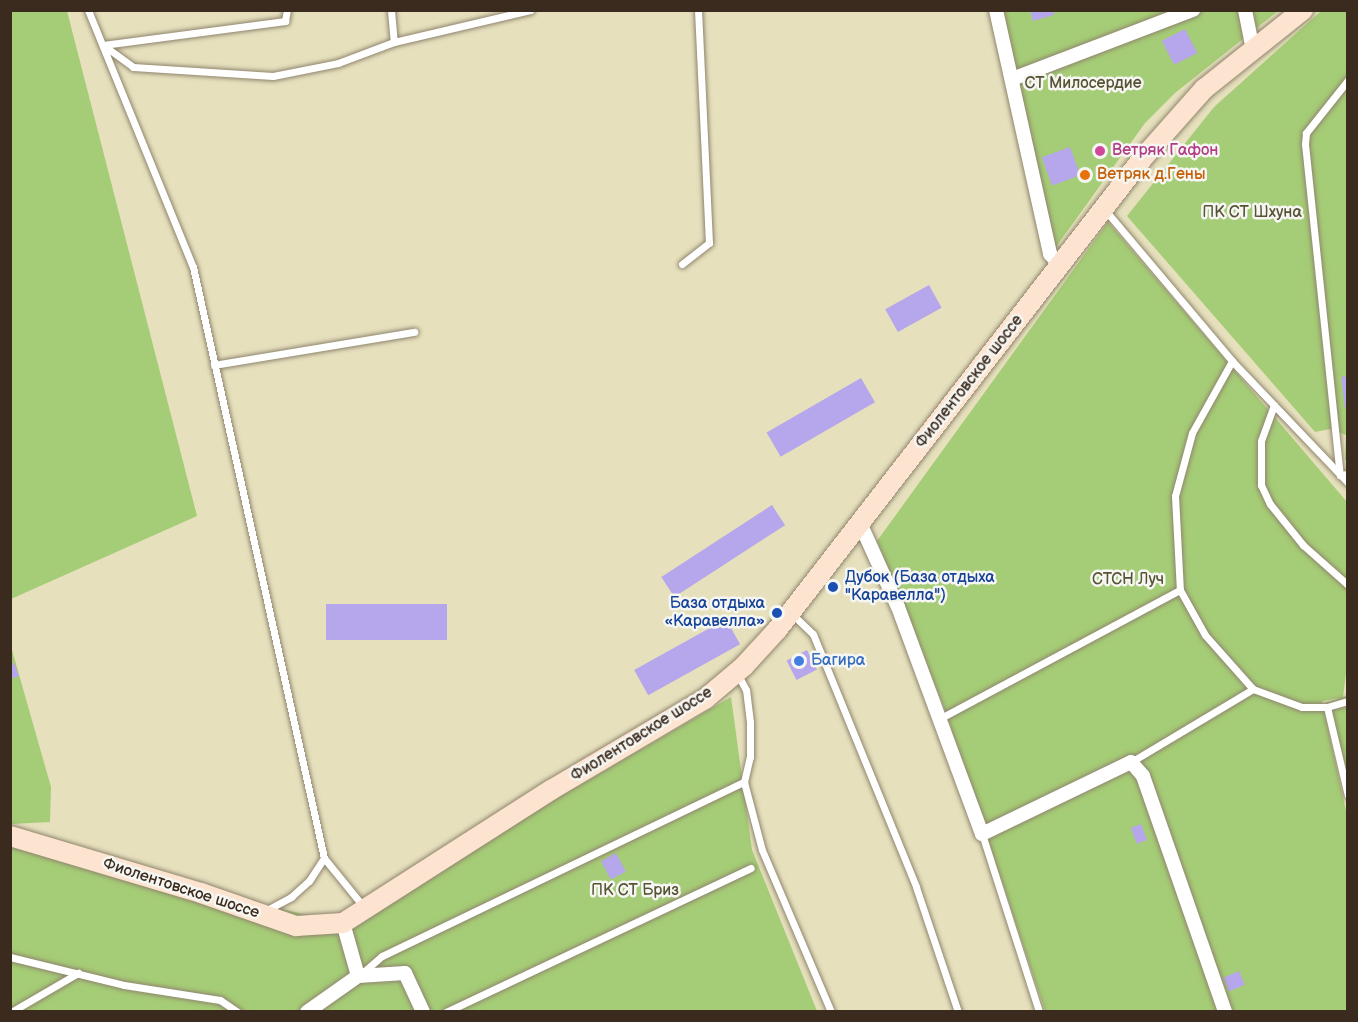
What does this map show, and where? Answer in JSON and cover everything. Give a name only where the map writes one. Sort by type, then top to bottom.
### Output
[{"type":"main road","name":"Фиолентовское шоссе","points":[[10,836],[201,893],[257,915],[296,926],[343,923],[705,699],[736,673],[790,612],[1105,210],[1142,159],[1204,88],[1303,10]]},
{"type":"street","points":[[996,10],[1050,254],[1061,266]]},
{"type":"street","points":[[1012,79],[1193,10]]},
{"type":"street","points":[[1245,10],[1253,50]]},
{"type":"street","points":[[860,523],[898,607],[982,834],[1131,762],[1143,776],[1225,1011]]},
{"type":"street","points":[[343,923],[358,976]]},
{"type":"street","points":[[307,1011],[358,976],[405,973],[423,1011]]},
{"type":"lane","points":[[88,10],[193,267],[324,858],[364,909]]},
{"type":"lane","points":[[103,45],[285,21],[287,10]]},
{"type":"lane","points":[[391,10],[394,42]]},
{"type":"lane","points":[[103,45],[133,67],[273,76],[338,63],[394,42],[530,10]]},
{"type":"lane","points":[[682,264],[709,243],[698,10]]},
{"type":"lane","points":[[1347,80],[1306,133],[1305,144],[1344,474],[1347,483]]},
{"type":"lane","points":[[1105,210],[1232,361],[1344,474]]},
{"type":"lane","points":[[214,365],[414,332]]},
{"type":"lane","points":[[1232,361],[1192,433],[1175,496],[1180,590],[1205,635],[1253,689],[1302,707],[1327,707],[1347,701]]},
{"type":"lane","points":[[1274,405],[1261,441],[1262,485],[1270,504],[1303,545],[1347,585]]},
{"type":"lane","points":[[939,719],[1180,590]]},
{"type":"lane","points":[[790,612],[813,634],[916,887],[958,1011]]},
{"type":"lane","points":[[736,673],[746,690],[750,722],[750,756],[744,782],[762,850],[831,1011]]},
{"type":"lane","points":[[1131,762],[1253,689]]},
{"type":"lane","points":[[1327,707],[1347,796]]},
{"type":"lane","points":[[358,976],[382,956],[744,782]]},
{"type":"lane","points":[[982,834],[1039,1011]]},
{"type":"lane","points":[[257,915],[291,897],[309,881],[324,858]]},
{"type":"lane","points":[[446,1011],[751,868]]},
{"type":"lane","points":[[10,957],[123,985],[220,1000],[238,1011]]},
{"type":"lane","points":[[11,1011],[78,973]]},
{"type":"green space","points":[[10,11],[67,11],[197,516],[11,599]]},
{"type":"green space","name":"СТ Милосердие","points":[[990,11],[1278,11],[1175,93],[1145,123],[1048,258]]},
{"type":"green space","name":"ПК СТ Шхуна","points":[[1321,11],[1347,11],[1347,460],[1345,460],[1346,435],[1330,429],[1315,432],[1127,216],[1214,107]]},
{"type":"green space","name":"СТСН Луч","points":[[1108,222],[1347,502],[1348,658],[1343,697],[1347,696],[1347,803],[1325,703],[1340,698],[1322,701],[1347,815],[1347,1011],[1045,1011],[944,707],[877,541]]},
{"type":"green space","points":[[10,643],[51,787],[50,822],[11,824]]},
{"type":"green space","name":"ПК СТ Бриз","points":[[731,697],[752,850],[817,1011],[11,1012],[11,847],[343,923]]},
{"type":"building","points":[[1030,10],[1053,10],[1054,15],[1033,21]]},
{"type":"building","points":[[1185,29],[1197,53],[1174,65],[1162,41]]},
{"type":"building","points":[[1070,147],[1080,175],[1052,185],[1042,157]]},
{"type":"building","points":[[929,285],[942,308],[898,332],[885,309]]},
{"type":"building","points":[[1348,376],[1348,407],[1345,408],[1341,377]]},
{"type":"building","points":[[861,378],[875,402],[781,457],[767,432]]},
{"type":"building","points":[[772,505],[785,525],[674,597],[661,577]]},
{"type":"building","points":[[326,604],[447,604],[447,640],[326,640]]},
{"type":"building","points":[[726,619],[740,644],[648,695],[634,670]]},
{"type":"building","points":[[807,650],[817,670],[796,680],[787,660]]},
{"type":"building","points":[[14,663],[19,676],[10,679],[10,664]]},
{"type":"building","points":[[1141,824],[1147,840],[1137,844],[1131,828]]},
{"type":"building","points":[[616,853],[626,872],[611,880],[601,861]]},
{"type":"building","points":[[1239,971],[1245,985],[1229,991],[1223,978]]},
{"type":"place","name":"Ветряк Гафон","points":[[1100,151]]},
{"type":"place","name":"Ветряк д.Гены","points":[[1085,175]]},
{"type":"place","name":"Дубок (База отдыха \"Каравелла\")","points":[[833,587]]},
{"type":"place","name":"База отдыха «Каравелла»","points":[[777,613]]},
{"type":"place","name":"Багира","points":[[799,661]]}]
